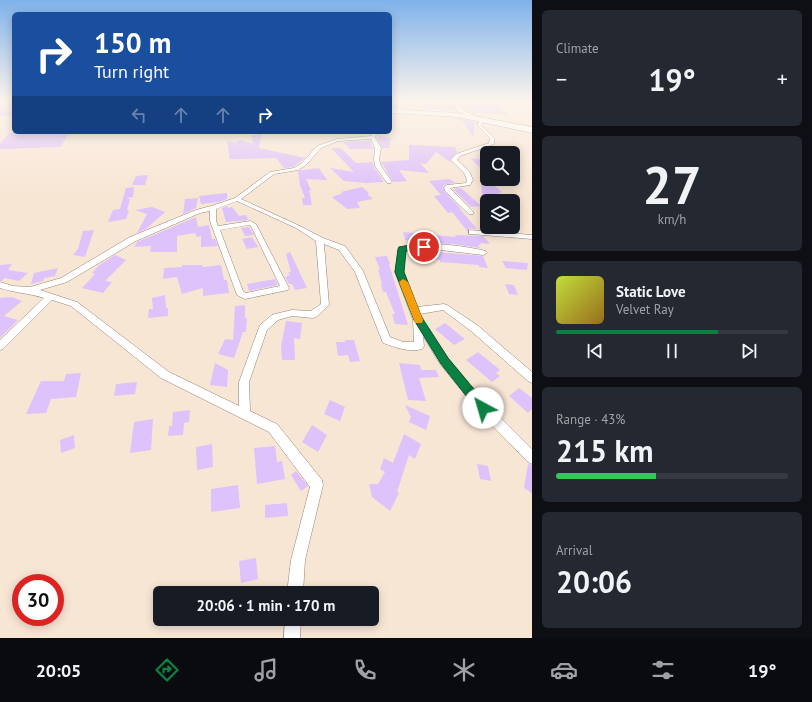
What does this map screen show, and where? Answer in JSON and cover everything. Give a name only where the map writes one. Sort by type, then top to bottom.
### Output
[{"type":"street","points":[[471,213],[447,190],[447,187],[468,184],[470,180],[467,172],[454,160],[458,155],[491,144],[492,138],[485,131]]},
{"type":"street","points":[[30,290],[64,280],[133,239],[159,229],[176,219],[237,199],[272,173],[296,169],[304,164],[319,147],[337,140],[374,134],[378,148],[375,158],[380,171],[389,182]]},
{"type":"street","points":[[237,199],[298,227],[320,240],[342,248],[359,271],[386,340],[403,346],[419,346],[417,316]]},
{"type":"street","points":[[213,208],[213,221],[216,229],[240,293],[245,296],[286,288],[254,224],[250,223],[216,229]]},
{"type":"street","points":[[471,232],[532,237]]},
{"type":"street","points":[[245,415],[244,382],[263,328],[275,317],[292,313],[313,315],[325,305],[320,240]]},
{"type":"street","points":[[483,253],[438,247],[411,247],[402,249],[400,272],[417,316],[444,361],[478,402],[532,458]]},
{"type":"street","points":[[0,285],[13,289],[30,290],[74,304],[165,375],[273,428],[317,485],[298,560],[296,586]]},
{"type":"street","points":[[0,346],[50,297]]},
{"type":"street","points":[[417,316],[444,307],[474,328],[532,378]]},
{"type":"street","points":[[292,638],[293,626]]},
{"type":"building","points":[[469,131],[474,131],[473,137]]},
{"type":"building","points":[[9,133],[68,134],[61,147],[0,149],[0,144]]},
{"type":"building","points":[[262,134],[259,148],[305,158],[293,167],[284,168],[276,158],[230,159],[227,141],[236,143],[240,140],[253,144],[251,135]]},
{"type":"building","points":[[378,136],[391,138],[389,148],[382,148],[378,140]]},
{"type":"building","points":[[370,141],[373,149],[350,149],[343,142]]},
{"type":"building","points":[[409,145],[455,147],[457,152],[450,160],[453,164],[436,152],[426,164],[420,163],[429,173],[399,170],[407,181],[393,182],[381,162],[409,160]]},
{"type":"building","points":[[331,148],[341,148],[356,163],[373,162],[374,167],[384,182],[366,183],[344,181],[330,168],[354,172]]},
{"type":"building","points":[[470,158],[480,160],[480,167]]},
{"type":"building","points":[[319,168],[327,180],[306,179],[311,190],[309,190],[312,205],[303,205],[302,198],[305,198],[300,185],[298,171]]},
{"type":"building","points":[[148,175],[145,185],[132,185],[136,176]]},
{"type":"building","points":[[450,179],[455,183],[443,186],[444,191],[477,229],[469,228],[468,232],[452,212],[448,213],[434,196],[441,195],[429,181]]},
{"type":"building","points":[[481,186],[495,186],[502,192],[498,194],[482,194]]},
{"type":"building","points":[[134,187],[133,197],[126,198],[130,199],[127,210],[129,211],[126,219],[108,222],[113,210],[120,209],[126,188]]},
{"type":"building","points":[[362,187],[373,199],[357,202],[360,208],[347,209],[332,197],[343,193],[341,192]]},
{"type":"building","points":[[461,188],[480,206],[471,207],[453,189]]},
{"type":"building","points":[[227,193],[227,199],[218,202],[201,204],[199,196]]},
{"type":"building","points":[[198,198],[196,208],[183,214],[185,199]]},
{"type":"building","points":[[228,206],[228,208],[232,207],[239,216],[246,215],[248,220],[226,222],[222,208]]},
{"type":"building","points":[[152,207],[165,212],[146,229],[137,233],[147,214],[135,210]]},
{"type":"building","points":[[196,217],[198,227],[209,225],[212,239],[215,239],[218,246],[201,247],[201,236],[197,237],[195,233],[177,236],[177,252],[150,252],[151,246],[134,247],[137,242]]},
{"type":"building","points":[[249,227],[254,235],[245,236],[241,228]]},
{"type":"building","points":[[94,230],[85,257],[73,255],[78,249],[83,231]]},
{"type":"building","points":[[403,232],[456,237],[455,235],[483,236],[490,244],[480,243],[481,245],[478,245],[480,248],[454,244],[423,243],[405,240]]},
{"type":"building","points":[[252,237],[258,247],[247,249],[242,239]]},
{"type":"building","points":[[425,251],[483,256],[488,268],[479,267],[479,265],[440,262],[440,260],[427,259]]},
{"type":"building","points":[[290,252],[307,288],[295,290],[292,284],[289,284],[285,277],[290,275],[288,272],[291,272],[286,254]]},
{"type":"building","points":[[115,255],[126,260],[105,281],[112,282],[103,293],[82,288],[95,274],[92,273],[98,266]]},
{"type":"building","points":[[387,256],[408,325],[395,324],[392,314],[395,314],[386,292],[383,292],[378,270],[380,270],[375,257]]},
{"type":"building","points":[[502,261],[528,263],[527,270],[506,268]]},
{"type":"building","points":[[12,264],[8,270],[28,273],[19,281],[4,278],[0,281],[0,265]]},
{"type":"building","points":[[182,265],[202,265],[203,267],[221,265],[224,280],[227,280],[229,293],[203,296],[203,288],[182,294],[177,277],[163,279],[164,268],[182,267]]},
{"type":"building","points":[[58,268],[55,276],[44,278],[43,281],[31,284],[34,273]]},
{"type":"building","points":[[275,279],[278,285],[249,291],[247,284]]},
{"type":"building","points":[[505,284],[514,285],[518,295],[509,294]]},
{"type":"building","points":[[165,295],[168,316],[148,318],[149,309],[153,309],[152,298]]},
{"type":"building","points":[[12,297],[22,301],[4,316],[18,320],[0,338],[0,298]]},
{"type":"building","points":[[245,305],[245,318],[247,318],[246,332],[243,332],[234,358],[218,354],[225,339],[233,340],[235,306]]},
{"type":"building","points":[[286,321],[302,323],[300,339],[294,338],[295,360],[282,360],[281,346]]},
{"type":"building","points":[[445,323],[465,339],[454,345],[435,329]]},
{"type":"building","points":[[345,340],[354,340],[360,361],[350,362],[348,355],[338,356],[336,342],[345,342]]},
{"type":"building","points":[[478,352],[500,370],[496,373],[500,376],[492,382],[466,360]]},
{"type":"building","points":[[215,363],[228,370],[227,387],[210,385]]},
{"type":"building","points":[[399,363],[420,365],[421,370],[436,370],[439,377],[419,378],[426,401],[408,400]]},
{"type":"building","points":[[81,373],[76,397],[51,399],[46,413],[26,414],[41,381],[64,381],[66,374]]},
{"type":"building","points":[[137,382],[135,394],[114,396],[116,384]]},
{"type":"building","points":[[519,388],[532,398],[532,409],[528,413],[509,396]]},
{"type":"building","points":[[330,400],[345,407],[340,421],[324,414]]},
{"type":"building","points":[[405,405],[430,416],[426,430],[409,422],[411,417]]},
{"type":"building","points":[[190,410],[189,422],[184,423],[183,435],[168,436],[169,426],[172,426],[173,412]]},
{"type":"building","points":[[153,419],[151,450],[130,453],[134,422]]},
{"type":"building","points":[[312,425],[327,435],[318,452],[302,442]]},
{"type":"building","points":[[404,434],[421,444],[415,459],[409,455],[397,492],[399,493],[390,511],[372,497],[369,484],[378,484],[385,472],[380,469],[384,458],[393,463]]},
{"type":"building","points":[[74,435],[75,448],[61,453],[60,440]]},
{"type":"building","points":[[212,444],[213,467],[197,470],[196,447]]},
{"type":"building","points":[[275,446],[277,462],[282,461],[285,479],[257,484],[254,448]]},
{"type":"building","points":[[477,464],[488,466],[491,481],[480,479]]},
{"type":"building","points":[[528,464],[532,465],[532,493],[524,488]]},
{"type":"building","points":[[296,471],[308,486],[301,491],[291,475]]},
{"type":"building","points":[[238,485],[240,508],[211,512],[211,489]]},
{"type":"building","points":[[287,503],[288,516],[265,518],[265,505]]},
{"type":"building","points":[[256,558],[258,579],[241,583],[239,561]]},
{"type":"slow traffic","points":[[403,282],[419,320]]},
{"type":"route","points":[[424,247],[402,249],[400,272],[418,320],[444,361],[483,408]]}]
